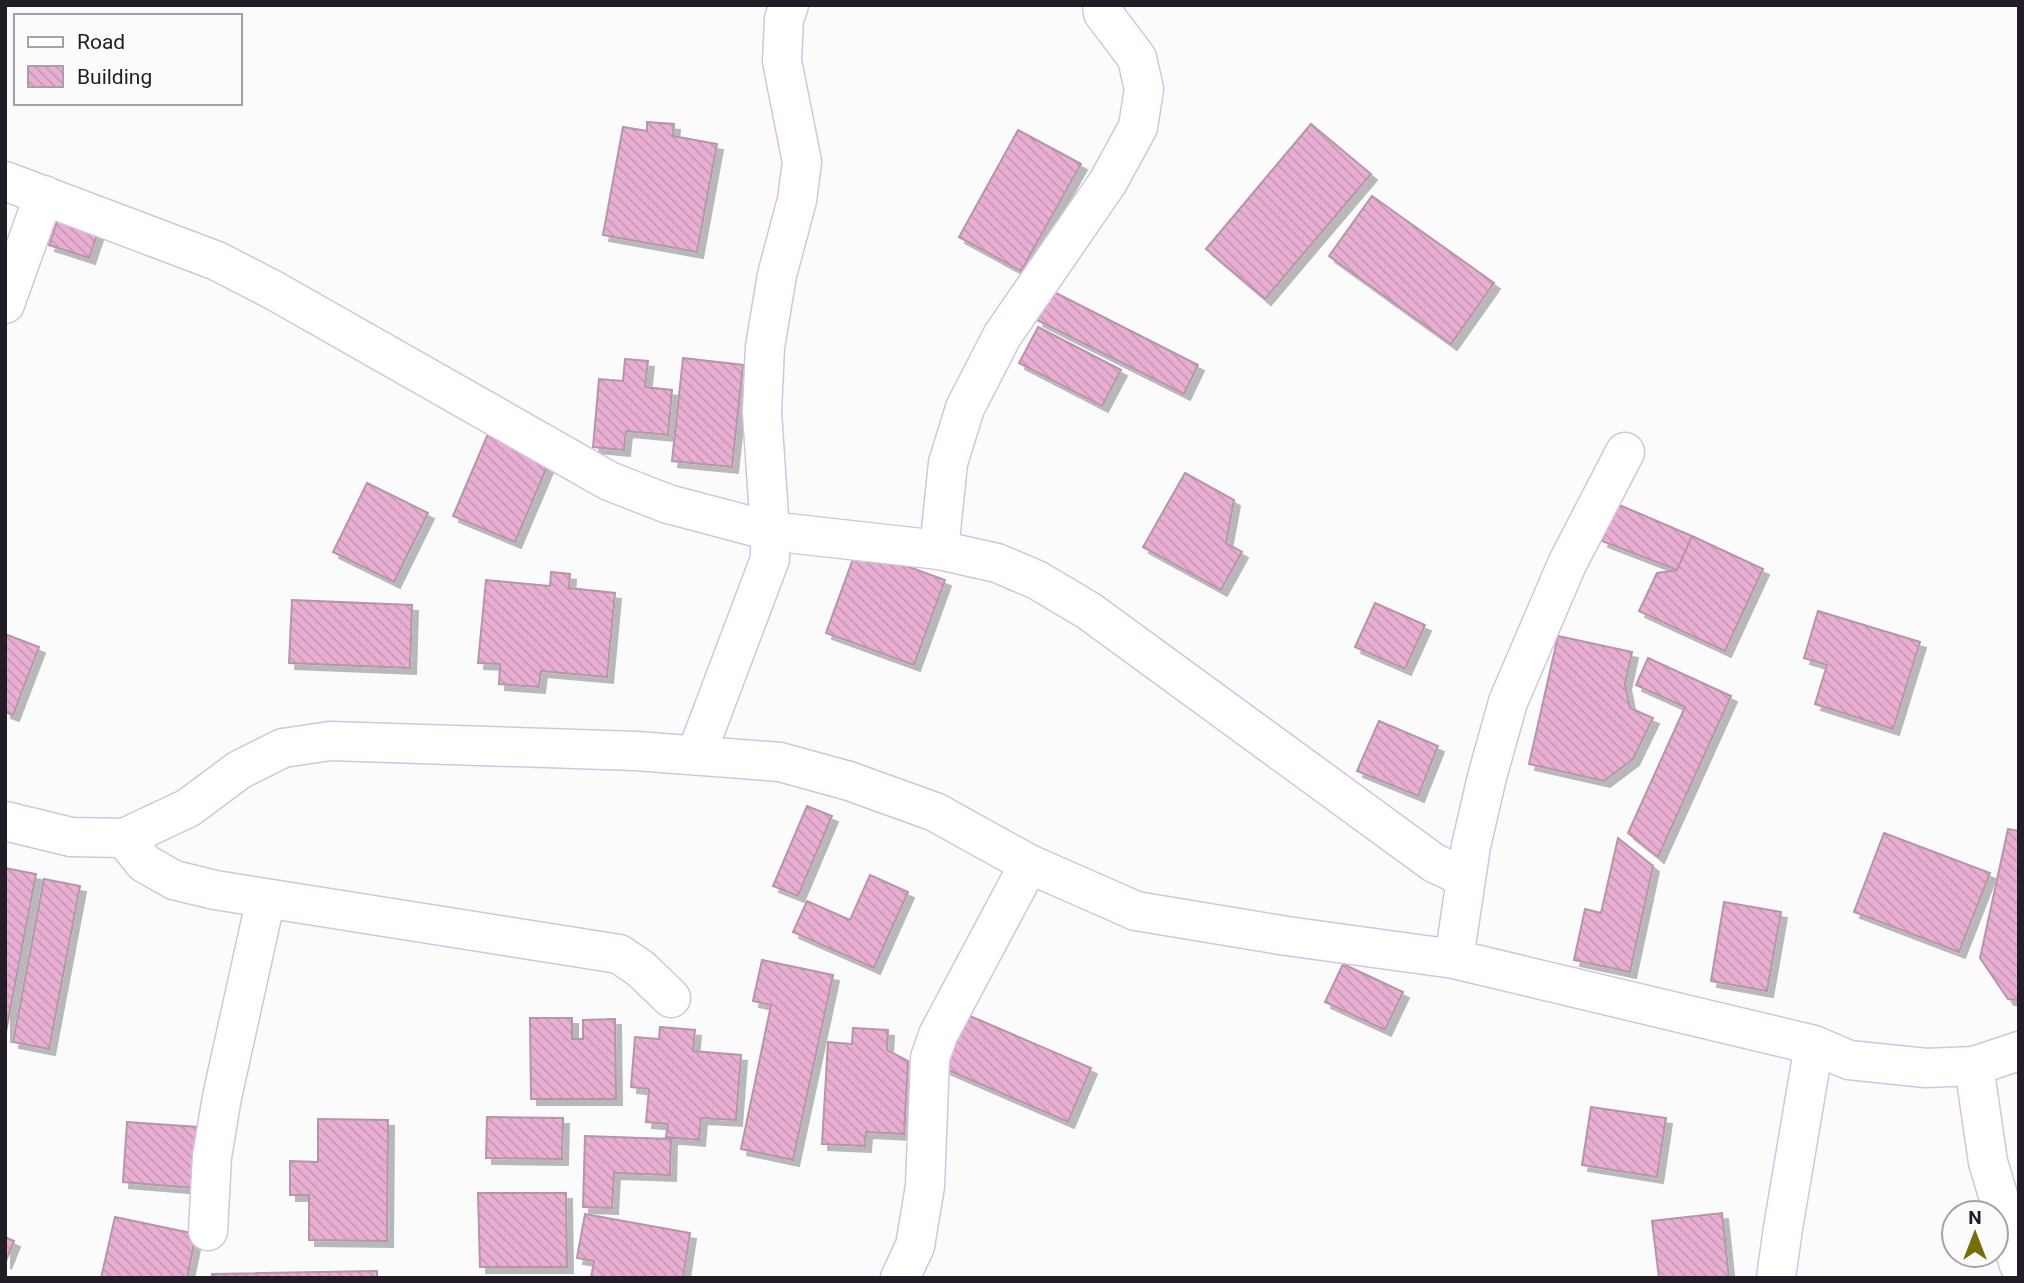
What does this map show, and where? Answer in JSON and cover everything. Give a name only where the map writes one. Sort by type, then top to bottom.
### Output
[{"type":"street","points":[[696,755],[770,559],[762,412],[765,348],[777,275],[797,200],[802,162],[782,61],[784,19],[789,5]]},
{"type":"street","points":[[939,550],[948,463],[965,408],[1002,336],[1108,182],[1138,127],[1144,89],[1137,58],[1103,13],[1102,5]]},
{"type":"street","points":[[5,181],[217,261],[275,291],[609,481],[668,504],[770,531],[939,550],[997,563],[1037,580],[1089,611],[1434,863],[1466,877]]},
{"type":"street","points":[[5,304],[44,195]]},
{"type":"street","points":[[1454,959],[1466,877],[1487,777],[1508,702],[1567,564],[1625,452]]},
{"type":"street","points":[[5,821],[71,837],[124,838],[188,808],[239,770],[283,748],[330,741],[636,751],[780,762],[849,780],[935,812],[1029,864],[1136,911],[1287,936],[1454,959],[1814,1045],[1849,1060],[1926,1068],[1974,1066],[2019,1051]]},
{"type":"street","points":[[124,838],[144,863],[174,880],[215,890],[619,954],[641,969],[671,998]]},
{"type":"street","points":[[901,1278],[915,1246],[925,1186],[930,1058],[938,1035],[1029,864]]},
{"type":"street","points":[[208,1231],[212,1157],[222,1097],[266,898]]},
{"type":"street","points":[[1776,1278],[1814,1045]]},
{"type":"street","points":[[1974,1066],[1988,1162],[2019,1265]]},
{"type":"building","points":[[647,122],[674,124],[673,136],[717,144],[697,252],[603,235],[623,127],[647,131]]},
{"type":"building","points":[[1311,124],[1371,174],[1265,299],[1206,249]]},
{"type":"building","points":[[1018,130],[1081,164],[1021,271],[959,237]]},
{"type":"building","points":[[1372,196],[1494,283],[1451,344],[1329,256]]},
{"type":"building","points":[[59,216],[99,229],[89,258],[49,245]]},
{"type":"building","points":[[1052,291],[1198,365],[1184,394],[1037,320]]},
{"type":"building","points":[[1038,327],[1121,370],[1102,406],[1019,363]]},
{"type":"building","points":[[683,358],[743,365],[732,467],[672,461]]},
{"type":"building","points":[[625,359],[648,361],[645,387],[672,390],[668,435],[626,431],[624,450],[593,447],[599,379],[623,381]]},
{"type":"building","points":[[490,429],[552,455],[515,542],[453,516]]},
{"type":"building","points":[[1185,473],[1234,500],[1226,543],[1242,552],[1221,590],[1143,547]]},
{"type":"building","points":[[367,483],[428,513],[394,582],[333,552]]},
{"type":"building","points":[[1617,504],[1692,536],[1677,570],[1602,541]]},
{"type":"building","points":[[1692,536],[1763,569],[1725,651],[1639,611],[1657,573],[1677,570]]},
{"type":"building","points":[[857,548],[945,580],[914,665],[826,633]]},
{"type":"building","points":[[551,572],[570,574],[569,588],[615,593],[607,677],[541,671],[539,687],[499,684],[500,664],[478,663],[486,580],[550,586]]},
{"type":"building","points":[[292,600],[412,605],[410,668],[289,663]]},
{"type":"building","points":[[1375,603],[1425,625],[1405,669],[1355,647]]},
{"type":"building","points":[[1818,611],[1920,642],[1893,729],[1815,704],[1827,665],[1804,658]]},
{"type":"building","points":[[5,634],[39,647],[13,715],[5,712]]},
{"type":"building","points":[[1558,636],[1632,652],[1625,684],[1630,708],[1653,718],[1633,759],[1604,781],[1529,764]]},
{"type":"building","points":[[1648,658],[1731,696],[1658,857],[1628,833],[1685,707],[1636,685]]},
{"type":"building","points":[[1379,721],[1438,746],[1418,796],[1357,771]]},
{"type":"building","points":[[807,806],[832,816],[798,896],[773,886]]},
{"type":"building","points":[[2008,829],[2019,831],[2019,1000],[2008,999],[1980,958]]},
{"type":"building","points":[[1884,833],[1990,873],[1959,952],[1854,912]]},
{"type":"building","points":[[1618,838],[1653,866],[1630,972],[1574,960],[1585,909],[1601,913]]},
{"type":"building","points":[[5,868],[36,874],[5,1037]]},
{"type":"building","points":[[870,875],[908,892],[874,968],[793,932],[807,901],[850,920]]},
{"type":"building","points":[[44,879],[80,886],[49,1049],[13,1042]]},
{"type":"building","points":[[1724,902],[1781,912],[1767,991],[1711,981]]},
{"type":"building","points":[[762,960],[833,975],[793,1160],[741,1149],[771,1005],[753,1001]]},
{"type":"building","points":[[1343,964],[1403,992],[1385,1030],[1325,1002]]},
{"type":"building","points":[[963,1013],[1091,1068],[1068,1122],[939,1066]]},
{"type":"building","points":[[530,1018],[572,1018],[572,1039],[583,1039],[583,1020],[615,1019],[616,1099],[531,1099]]},
{"type":"building","points":[[660,1027],[695,1030],[693,1051],[741,1055],[736,1120],[701,1118],[699,1140],[666,1137],[668,1124],[646,1122],[649,1089],[631,1087],[635,1037],[659,1039]]},
{"type":"building","points":[[853,1028],[888,1030],[887,1050],[908,1061],[904,1134],[866,1132],[865,1146],[822,1144],[828,1042],[852,1044]]},
{"type":"building","points":[[1591,1107],[1666,1118],[1657,1177],[1582,1165]]},
{"type":"building","points":[[487,1117],[563,1118],[562,1159],[486,1158]]},
{"type":"building","points":[[318,1119],[388,1120],[387,1241],[309,1240],[309,1195],[290,1195],[290,1161],[318,1162]]},
{"type":"building","points":[[127,1122],[198,1127],[193,1188],[123,1182]]},
{"type":"building","points":[[585,1136],[671,1139],[670,1175],[614,1173],[612,1208],[583,1207]]},
{"type":"building","points":[[478,1193],[566,1193],[567,1267],[480,1267]]},
{"type":"building","points":[[1722,1213],[1729,1278],[1659,1278],[1652,1221]]},
{"type":"building","points":[[585,1214],[690,1233],[683,1278],[591,1278],[594,1261],[577,1258]]},
{"type":"building","points":[[115,1217],[196,1234],[187,1278],[101,1278]]},
{"type":"building","points":[[5,1237],[14,1241],[5,1263]]},
{"type":"building","points":[[377,1271],[377,1278],[212,1278],[212,1274]]}]
